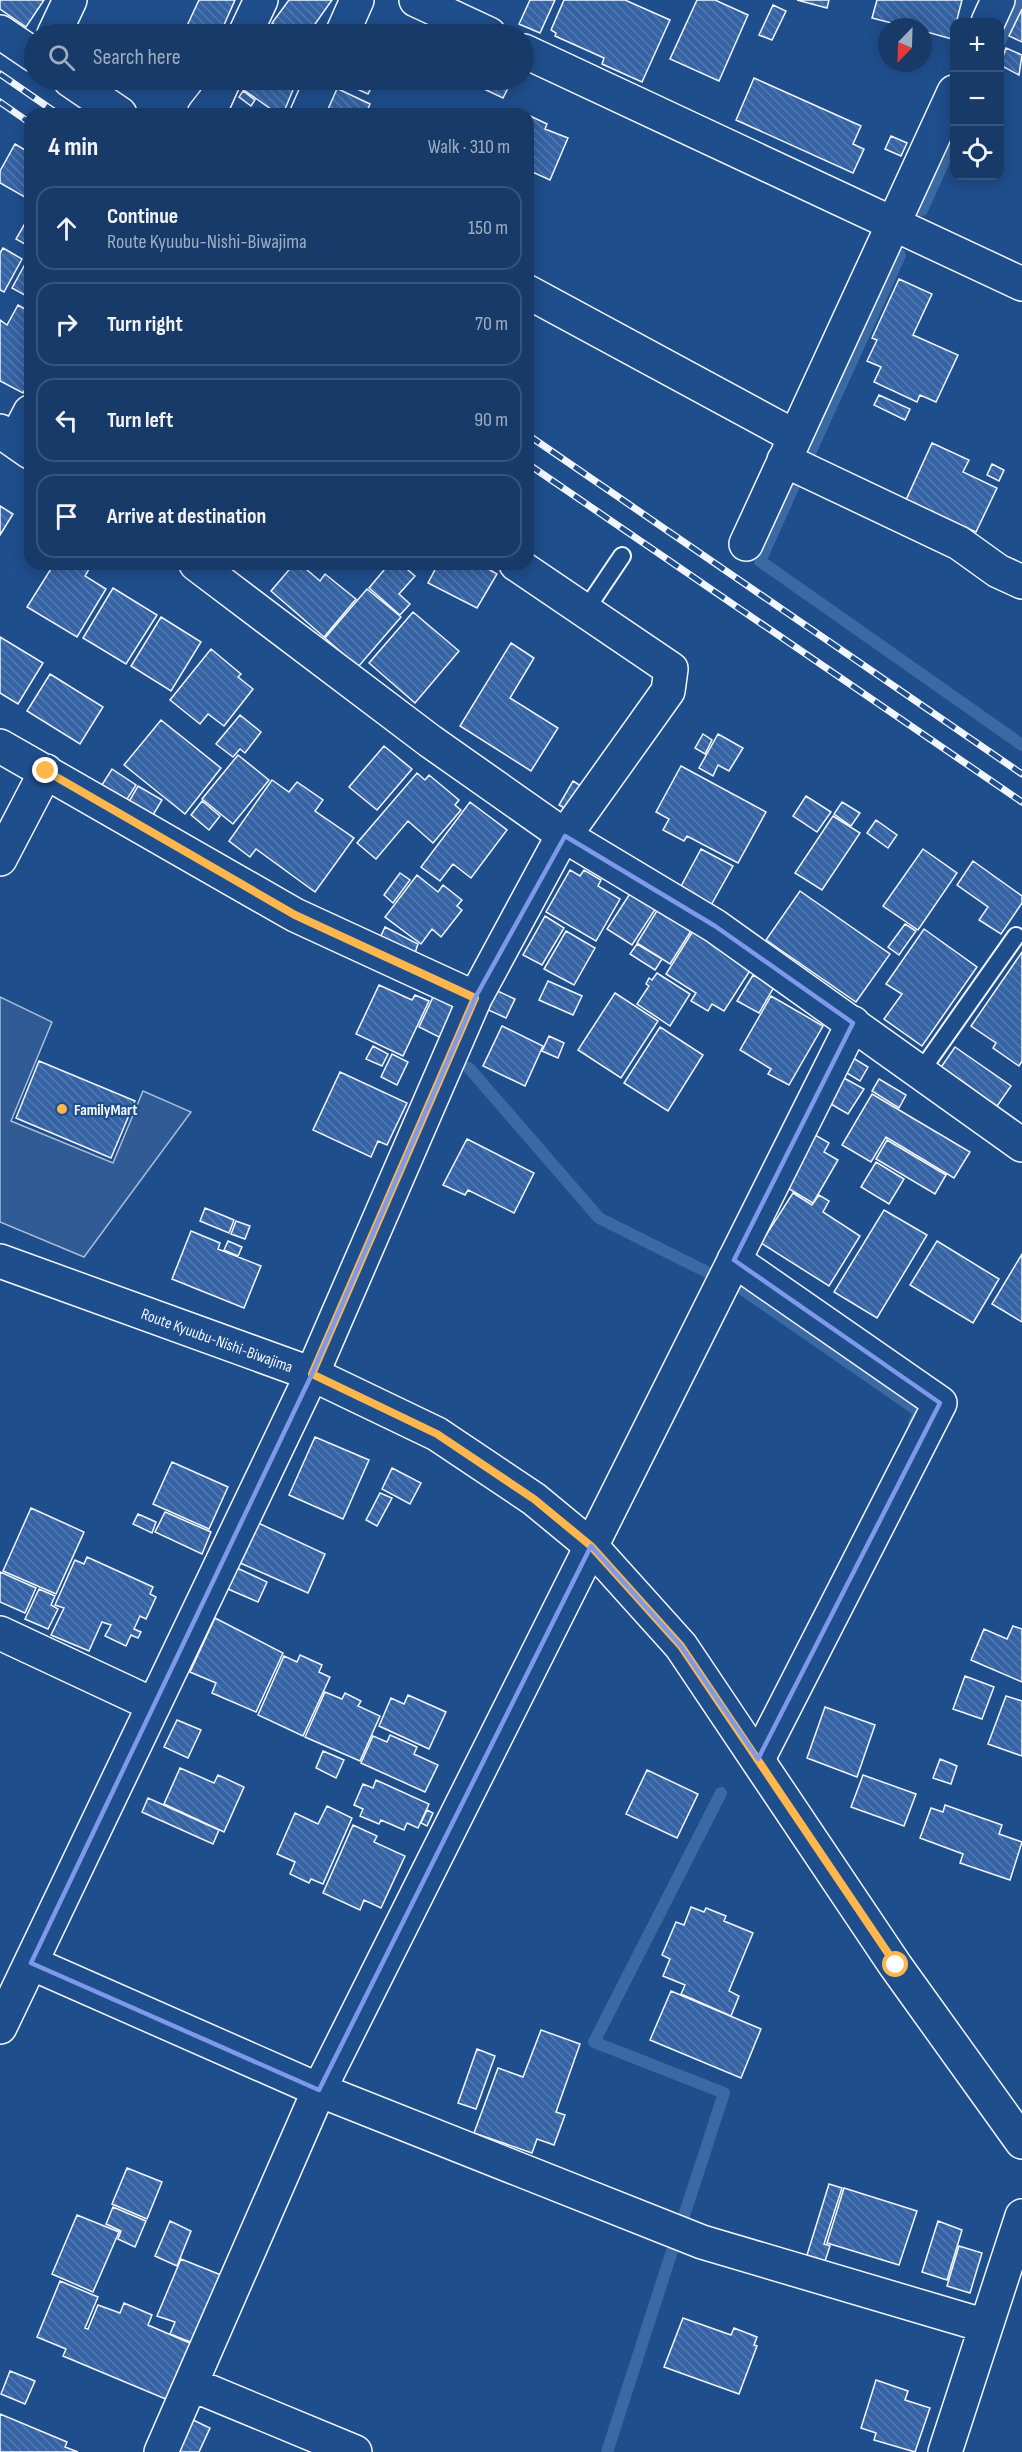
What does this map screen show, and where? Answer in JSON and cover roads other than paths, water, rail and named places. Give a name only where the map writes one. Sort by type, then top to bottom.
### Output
[{"type":"street","points":[[59,24],[70,0]]},
{"type":"street","points":[[250,24],[261,0]]},
{"type":"street","points":[[346,24],[357,0]]},
{"type":"street","points":[[416,0],[468,24]]},
{"type":"street","points":[[990,18],[998,0]]},
{"type":"street","points":[[0,32],[24,48]]},
{"type":"street","points":[[534,56],[1022,284]]},
{"type":"street","points":[[85,90],[111,108]]},
{"type":"street","points":[[209,108],[220,90]]},
{"type":"street","points":[[310,108],[318,90]]},
{"type":"street","points":[[746,544],[950,101]]},
{"type":"street","points":[[534,296],[789,448],[958,543],[998,571],[1022,582]]},
{"type":"street","points":[[15,442],[24,424]]},
{"type":"street","points":[[204,570],[430,741],[565,836],[715,926],[1022,1145]]},
{"type":"street","points":[[0,2027],[312,1374],[475,998],[556,848],[668,691],[671,669],[525,570]]},
{"type":"street","points":[[0,746],[295,915],[475,998]]},
{"type":"street","points":[[0,859],[46,771]]},
{"type":"street","points":[[161,2452],[319,2090],[852,1023]]},
{"type":"street","points":[[734,1260],[940,1403],[758,1759]]},
{"type":"street","name":"Route Kyuubu-Nishi-Biwajima","points":[[0,1261],[312,1374],[437,1434],[534,1499],[591,1546],[681,1646],[896,1965],[1022,2142]]},
{"type":"street","points":[[0,1633],[154,1705]]},
{"type":"street","points":[[31,1963],[319,2090],[702,2242],[986,2326]]},
{"type":"street","points":[[945,2452],[1022,2216]]},
{"type":"street","points":[[190,2384],[355,2452]]},
{"type":"lane","points":[[585,611],[622,556]]},
{"type":"lane","points":[[921,1071],[1017,936]]},
{"type":"waterway","points":[[1004,32],[1019,0]]},
{"type":"waterway","points":[[922,210],[950,148]]},
{"type":"waterway","points":[[809,455],[900,255]]},
{"type":"waterway","points":[[796,481],[760,561],[1022,745]]},
{"type":"waterway","points":[[469,1068],[599,1218],[705,1271]]},
{"type":"waterway","points":[[742,1289],[920,1412],[914,1423]]},
{"type":"waterway","points":[[684,2216],[724,2093],[594,2042],[721,1793]]},
{"type":"waterway","points":[[607,2452],[672,2251]]},
{"type":"railway","points":[[0,74],[49,108]]},
{"type":"railway","points":[[0,102],[24,119]]},
{"type":"railway","points":[[534,439],[1022,774]]},
{"type":"railway","points":[[534,468],[1022,802]]},
{"type":"place","name":"FamilyMart","points":[[62,1109]]}]
